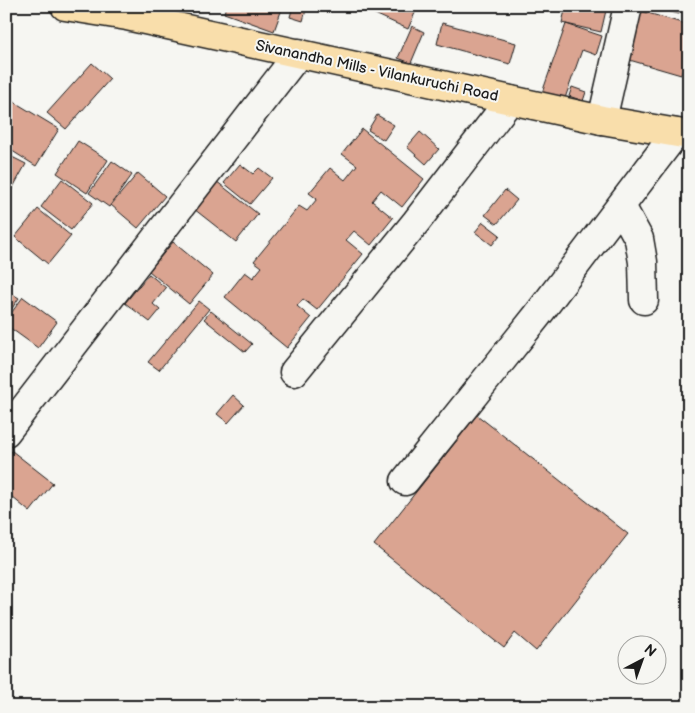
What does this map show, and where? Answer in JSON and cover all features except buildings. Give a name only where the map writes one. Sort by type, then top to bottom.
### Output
[{"type":"main road","name":"Sivanandha Mills - Vilankuruchi Road","points":[[65,6],[129,11],[299,53],[510,100],[602,120],[682,134]]},
{"type":"street","points":[[602,120],[628,6]]},
{"type":"street","points":[[6,432],[299,53]]},
{"type":"street","points":[[294,372],[416,222],[510,100]]},
{"type":"street","points":[[404,481],[537,316],[621,206],[682,134]]},
{"type":"street","points":[[621,206],[639,239],[643,262],[644,300]]}]
